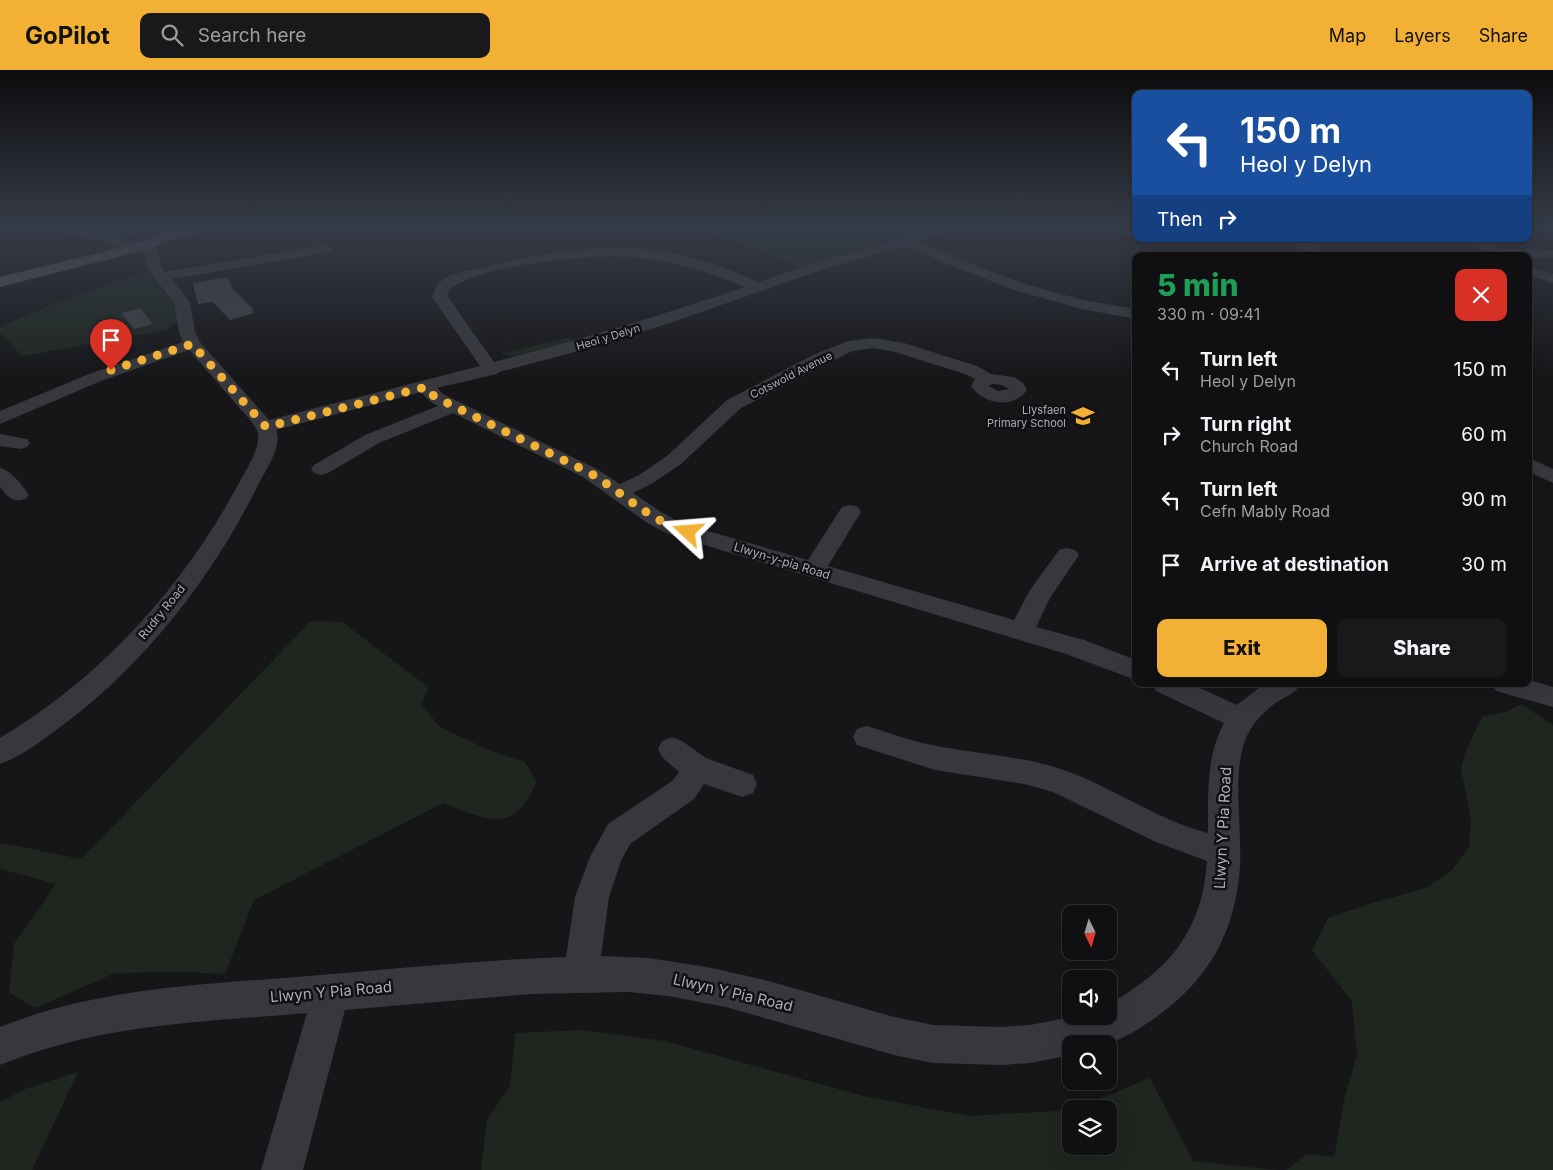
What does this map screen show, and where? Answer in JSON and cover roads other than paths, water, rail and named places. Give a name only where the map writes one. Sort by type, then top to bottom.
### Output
[{"type":"main road","points":[[0,282],[15,278]]},
{"type":"street","points":[[162,278],[182,303],[192,344],[266,427]]},
{"type":"street","points":[[454,278],[442,286],[440,297],[491,370]]},
{"type":"street","points":[[736,278],[758,287]]},
{"type":"street","name":"Heol y Delyn","points":[[266,427],[491,370],[626,332],[783,278]]},
{"type":"street","points":[[996,278],[1016,286],[1074,302],[1132,313]]},
{"type":"street","name":"Cotswold Avenue","points":[[619,492],[646,479],[674,460],[734,404],[819,359],[848,346],[874,343],[898,347],[971,370],[988,379]]},
{"type":"street","points":[[0,418],[53,393],[111,370],[192,344]]},
{"type":"street","name":"Llwyn-y-pia Road","points":[[426,387],[431,394],[590,473],[652,517],[676,529],[1075,647],[1132,668]]},
{"type":"street","points":[[321,469],[372,439],[454,406]]},
{"type":"street","name":"Rudry Road","points":[[0,752],[20,741],[74,702],[120,661],[165,612],[227,526],[261,459],[268,434],[266,427]]},
{"type":"street","points":[[0,440],[20,443]]},
{"type":"street","points":[[0,474],[18,495]]},
{"type":"street","points":[[814,570],[850,512]]},
{"type":"street","points":[[1021,632],[1039,596],[1067,555]]},
{"type":"street","points":[[1173,687],[1242,719],[1270,692],[1281,687]]},
{"type":"street","points":[[1516,687],[1553,698]]},
{"type":"street","name":"Llwyn Y Pia Road","points":[[0,1046],[53,1027],[93,1016],[138,1009],[531,976],[581,974],[632,974],[689,982],[809,1011],[879,1031],[945,1045],[1030,1045],[1095,1031],[1145,1005],[1186,970],[1205,939],[1222,887],[1224,851],[1223,775],[1233,739],[1242,719]]},
{"type":"street","points":[[867,737],[935,758],[1024,772],[1058,782],[1087,793],[1167,832],[1197,844],[1224,851]]},
{"type":"street","points":[[672,749],[682,760],[698,769],[742,784]]},
{"type":"street","points":[[581,974],[592,897],[606,857],[619,834],[682,790],[698,769]]},
{"type":"street","points":[[282,1170],[331,992]]},
{"type":"place","name":"Llysfaen Primary School","points":[[1083,416]]}]
